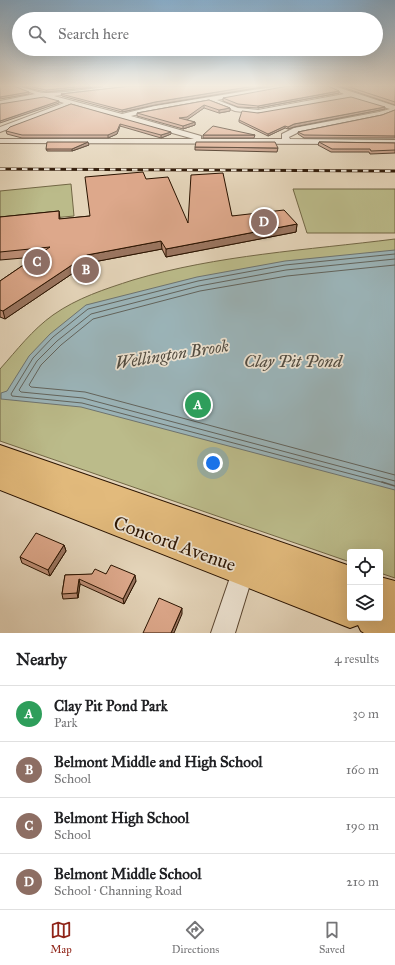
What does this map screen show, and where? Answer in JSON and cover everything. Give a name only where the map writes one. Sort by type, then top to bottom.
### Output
[{"type":"main road","name":"Concord Avenue","points":[[0,457],[247,558],[347,608]]},
{"type":"main road","name":"Concord Avenue","points":[[0,477],[247,558],[347,583]]},
{"type":"main road","points":[[383,596],[395,600]]},
{"type":"main road","points":[[382,621],[395,626]]},
{"type":"street","points":[[0,130],[38,116]]},
{"type":"street","points":[[124,116],[185,133],[205,142]]},
{"type":"street","points":[[286,142],[285,136],[297,130],[373,116]]},
{"type":"street","points":[[0,141],[395,142]]},
{"type":"street","points":[[223,633],[247,558]]},
{"type":"green space","points":[[71,184],[74,216],[0,223],[0,191]]},
{"type":"green space","points":[[293,189],[395,189],[395,233],[307,233]]},
{"type":"green space","name":"Clay Pit Pond","points":[[395,239],[395,578],[383,574],[383,549],[347,549],[347,561],[0,441],[0,369],[25,340],[53,315],[81,299],[133,280],[197,265],[263,254]]},
{"type":"water","name":"Clay Pit Pond","points":[[395,250],[395,490],[81,407],[1,399],[1,393],[7,391],[29,356],[50,334],[86,305],[197,277],[285,261]]},
{"type":"building","points":[[0,116],[16,116],[0,121]]},
{"type":"building","points":[[40,116],[112,116],[171,132],[161,135],[120,124],[117,131],[108,135],[22,135],[6,131],[10,127]]},
{"type":"building","points":[[146,116],[189,116],[179,118],[195,122],[183,126]]},
{"type":"building","points":[[240,116],[339,116],[294,124],[288,127],[285,126],[268,134],[239,120]]},
{"type":"building","points":[[379,116],[395,116],[395,136],[304,135],[298,132]]},
{"type":"building","points":[[213,126],[255,135],[203,135]]},
{"type":"building","points":[[47,142],[88,142],[72,149],[46,149]]},
{"type":"building","points":[[196,142],[275,142],[278,148],[195,147]]},
{"type":"building","points":[[319,142],[395,143],[395,150],[371,151],[370,149],[332,149]]},
{"type":"building","points":[[143,172],[146,179],[168,177],[188,223],[191,175],[223,173],[232,216],[284,210],[297,224],[166,249],[161,241],[87,255],[3,311],[0,310],[0,281],[50,247],[0,252],[0,217],[59,211],[59,219],[90,216],[85,177]]},
{"type":"building","points":[[36,533],[64,545],[48,570],[20,557]]},
{"type":"building","points":[[111,565],[135,575],[123,599],[79,579],[77,593],[62,594],[65,575],[92,574],[95,569],[106,574]]},
{"type":"building","points":[[159,598],[182,608],[171,633],[143,633]]},
{"type":"railway","points":[[0,169],[395,171]]},
{"type":"place","name":"Belmont Middle School","points":[[264,222]]},
{"type":"place","name":"Belmont High School","points":[[37,262]]},
{"type":"place","name":"Belmont Middle and High School","points":[[86,270]]},
{"type":"place","name":"Clay Pit Pond Park","points":[[198,405]]},
{"type":"water label","name":"Wellington Brook","points":[[172,354]]}]
